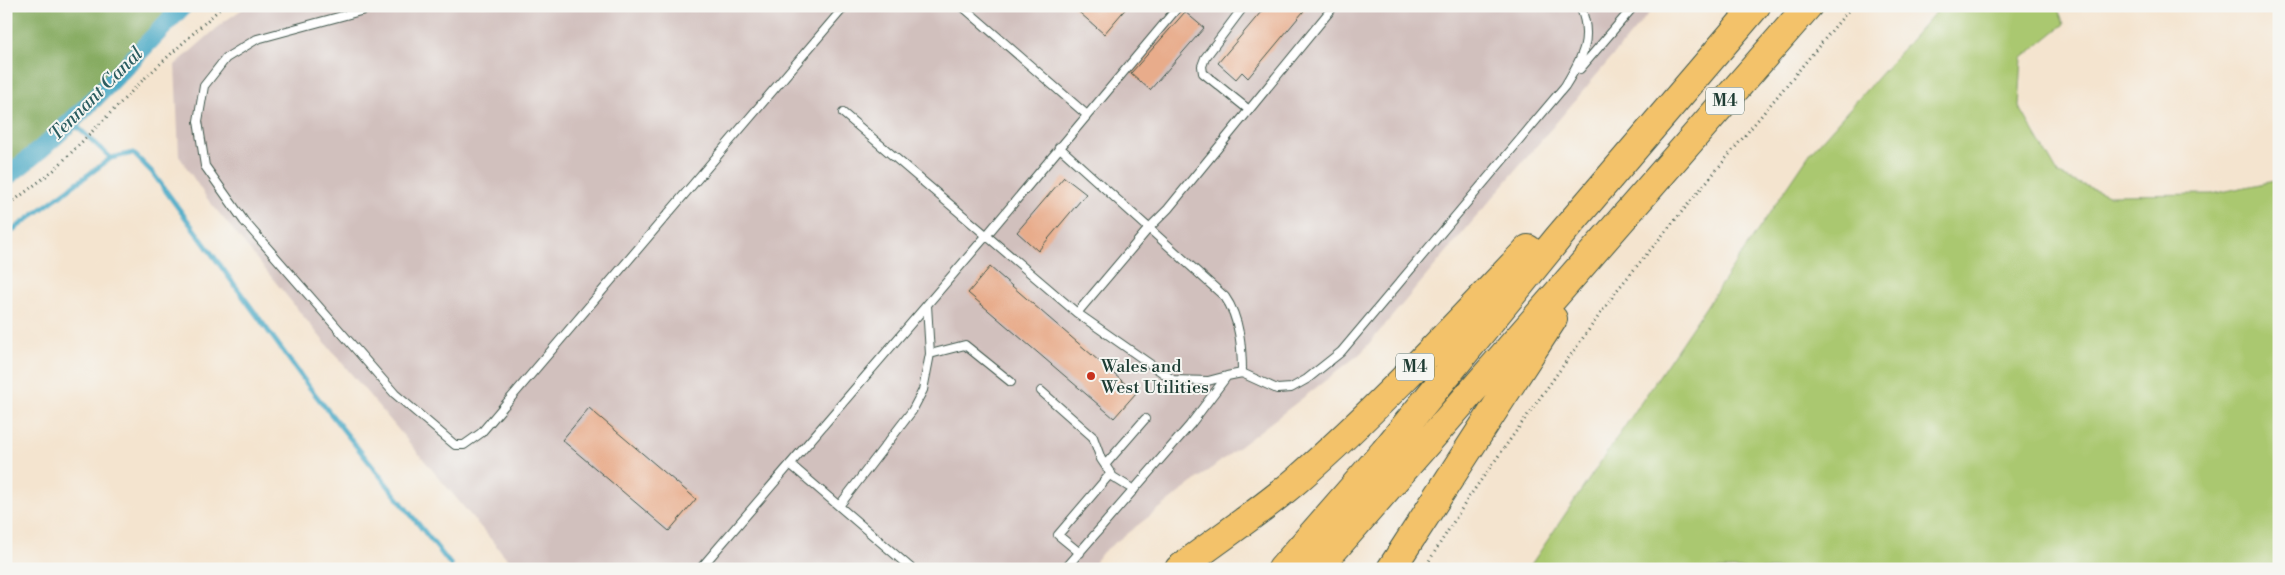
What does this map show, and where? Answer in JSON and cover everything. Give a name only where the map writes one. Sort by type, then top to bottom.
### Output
[{"type":"highway","name":"M4","points":[[1282,569],[1384,452],[1636,146],[1756,6]]},
{"type":"highway","name":"M4","points":[[1317,569],[1808,6]]},
{"type":"highway","name":"M4","points":[[1179,569],[1295,482],[1377,407],[1542,235],[1636,146]]},
{"type":"highway","name":"M4","points":[[1391,569],[1552,320],[1642,196]]},
{"type":"lane","points":[[379,6],[257,39],[226,58],[204,86],[198,121],[205,166],[244,221],[394,394],[455,444],[464,445],[481,433],[845,6]]},
{"type":"lane","points":[[962,6],[1087,115]]},
{"type":"lane","points":[[1244,6],[1205,58],[1202,66],[1204,73],[1248,110]]},
{"type":"lane","points":[[1077,313],[1149,228],[1168,209],[1334,6]]},
{"type":"lane","points":[[1565,86],[1581,59],[1587,39],[1585,17],[1580,6]]},
{"type":"lane","points":[[843,113],[1077,313],[1174,380],[1208,381],[1242,373],[1277,389],[1291,388],[1308,379],[1341,352],[1634,6]]},
{"type":"lane","points":[[700,569],[986,236],[1178,7]]},
{"type":"lane","points":[[1060,147],[1225,297],[1233,308],[1236,320],[1242,373]]},
{"type":"lane","points":[[840,506],[912,411],[923,390],[930,354],[927,305]]},
{"type":"lane","points":[[930,354],[965,345],[1011,382]]},
{"type":"lane","points":[[1066,569],[1190,425],[1227,376]]},
{"type":"lane","points":[[1041,391],[1092,437],[1105,465],[1111,473],[1134,490]]},
{"type":"lane","points":[[1105,465],[1145,419]]},
{"type":"lane","points":[[790,464],[912,569]]},
{"type":"lane","points":[[1080,553],[1058,535],[1111,473]]},
{"type":"path","points":[[6,207],[26,194],[75,151],[146,76],[224,6]]},
{"type":"path","points":[[1424,569],[1469,497],[1618,289],[1852,6]]},
{"type":"shaded area","points":[[247,6],[1655,6],[1361,353],[1103,552],[1090,569],[516,569],[326,344],[206,197],[179,156],[175,65],[225,21]]},
{"type":"green space","points":[[6,6],[183,6],[76,117],[6,177]]},
{"type":"green space","points":[[1941,6],[2057,6],[2064,24],[2022,58],[2019,106],[2059,175],[2108,195],[2212,194],[2279,180],[2279,569],[1528,569],[1811,152]]},
{"type":"building","points":[[1072,6],[1128,6],[1104,34]]},
{"type":"building","points":[[1266,6],[1308,6],[1248,78],[1242,72],[1236,79],[1218,63]]},
{"type":"building","points":[[1185,12],[1204,28],[1150,90],[1131,73]]},
{"type":"building","points":[[1064,177],[1086,194],[1038,251],[1017,232]]},
{"type":"building","points":[[990,267],[1136,393],[1114,418],[968,293]]},
{"type":"building","points":[[589,408],[696,499],[669,531],[562,440]]},
{"type":"waterway","name":"Tennant Canal","points":[[6,177],[76,117],[183,6]]},
{"type":"waterway","points":[[72,122],[111,158]]},
{"type":"waterway","points":[[6,235],[111,158],[133,153],[152,172],[310,388],[451,565]]},
{"type":"place","name":"Wales and West Utilities","points":[[1091,376]]}]
